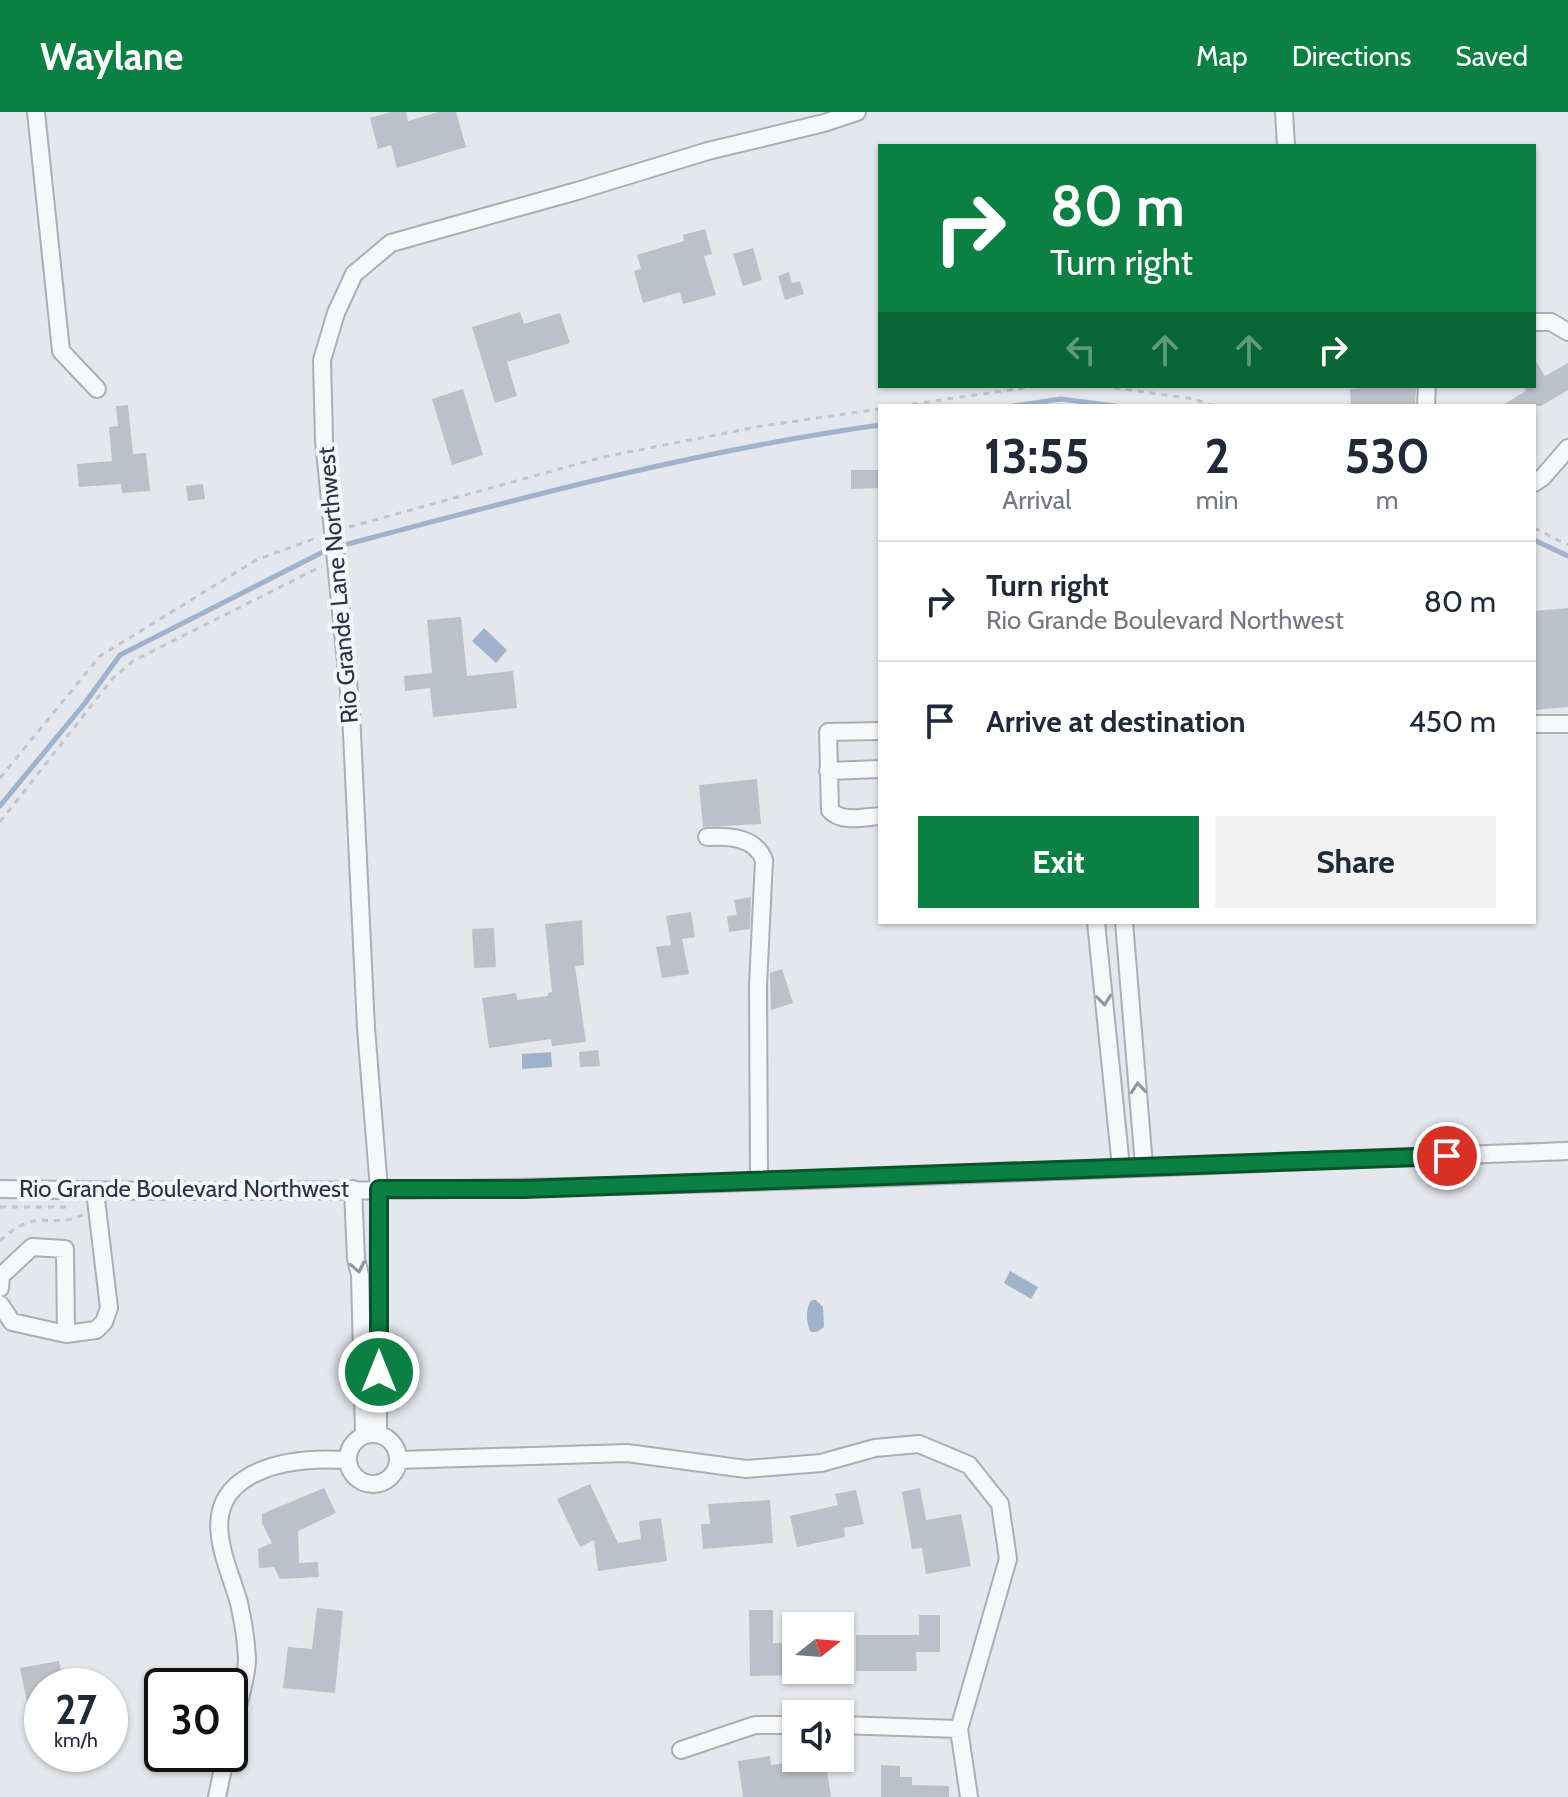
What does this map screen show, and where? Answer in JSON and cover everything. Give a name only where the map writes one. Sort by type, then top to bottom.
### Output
[{"type":"street","points":[[36,112],[61,351],[97,389]]},
{"type":"street","name":"Rio Grande Lane Northwest","points":[[371,1435],[370,1341],[379,1189],[366,1028],[351,712],[324,440],[322,360],[336,313],[354,274],[391,243],[822,117],[857,112]]},
{"type":"street","points":[[1284,112],[1286,144]]},
{"type":"street","points":[[1536,322],[1551,322],[1568,332]]},
{"type":"street","points":[[1536,482],[1568,448]]},
{"type":"street","points":[[1536,724],[1568,724]]},
{"type":"street","points":[[878,731],[828,732],[830,810],[835,816],[878,816]]},
{"type":"street","points":[[828,771],[878,769]]},
{"type":"street","points":[[707,837],[722,836],[749,841],[760,848],[764,860],[758,985],[759,1181]]},
{"type":"street","points":[[1096,924],[1121,1167]]},
{"type":"street","points":[[1124,924],[1144,1166]]},
{"type":"street","name":"Rio Grande Boulevard Northwest","points":[[0,1189],[509,1189],[1568,1151]]},
{"type":"street","name":"Rio Grande Lane Northwest","points":[[353,1189],[356,1259],[370,1341]]},
{"type":"street","points":[[0,1304],[12,1322],[66,1334],[96,1330],[104,1322],[109,1308],[95,1191]]},
{"type":"street","points":[[0,1288],[1,1276],[32,1247],[65,1249],[66,1334]]},
{"type":"street","points":[[371,1435],[393,1444],[398,1460],[389,1478],[369,1484],[359,1480],[347,1460],[351,1446],[371,1435]]},
{"type":"street","points":[[398,1460],[627,1453],[746,1469],[821,1463],[875,1448],[919,1444],[969,1465],[1000,1504],[1008,1559],[959,1729],[969,1797]]},
{"type":"street","points":[[245,1668],[247,1660],[239,1604],[225,1565],[217,1517],[230,1489],[260,1468],[322,1458],[347,1460]]},
{"type":"street","points":[[681,1750],[755,1725],[782,1725]]},
{"type":"street","points":[[854,1725],[959,1729]]},
{"type":"street","points":[[217,1797],[222,1772]]},
{"type":"path","points":[[914,404],[1023,388]]},
{"type":"path","points":[[1116,388],[1194,399],[1208,404]]},
{"type":"path","points":[[0,778],[100,656],[256,560],[333,531],[603,457],[762,426],[878,409]]},
{"type":"path","points":[[1536,529],[1568,545]]},
{"type":"path","points":[[0,822],[113,678],[133,661],[336,559]]},
{"type":"path","points":[[0,1207],[80,1207],[86,1212],[73,1219],[38,1218],[21,1224],[0,1241]]},
{"type":"water","points":[[484,628],[507,650],[496,663],[472,641]]},
{"type":"water","points":[[551,1052],[552,1067],[522,1069],[522,1054]]},
{"type":"water","points":[[1010,1271],[1038,1287],[1031,1299],[1004,1283]]},
{"type":"water","points":[[812,1300],[823,1307],[824,1327],[817,1332],[811,1332],[807,1320]]},
{"type":"building","points":[[391,112],[406,112],[408,121],[438,112],[456,112],[466,147],[397,168],[391,145],[378,149],[370,118]]},
{"type":"building","points":[[705,229],[712,254],[704,256],[716,295],[683,304],[680,292],[643,303],[634,271],[641,269],[637,255],[684,241],[683,235]]},
{"type":"building","points":[[753,248],[762,280],[743,286],[733,254]]},
{"type":"building","points":[[789,272],[792,283],[800,281],[804,294],[785,300],[778,276]]},
{"type":"building","points":[[520,312],[524,324],[560,313],[570,343],[507,362],[517,396],[495,403],[472,327]]},
{"type":"building","points":[[1536,361],[1545,376],[1568,363],[1568,390],[1541,406],[1504,404],[1526,391],[1525,388],[1536,388]]},
{"type":"building","points":[[1416,388],[1415,404],[1351,404],[1350,389]]},
{"type":"building","points":[[463,389],[483,455],[452,465],[432,399]]},
{"type":"building","points":[[128,405],[133,454],[146,453],[150,491],[122,493],[121,484],[79,487],[77,464],[112,461],[109,427],[118,426],[116,406]]},
{"type":"building","points":[[851,470],[878,470],[878,488],[851,489]]},
{"type":"building","points":[[203,484],[205,499],[188,501],[186,486]]},
{"type":"building","points":[[1568,608],[1568,707],[1536,710],[1536,611]]},
{"type":"building","points":[[461,617],[467,676],[513,671],[517,708],[433,717],[430,688],[405,691],[404,676],[432,673],[427,620]]},
{"type":"building","points":[[757,779],[761,824],[703,827],[699,785]]},
{"type":"building","points":[[751,897],[750,929],[729,932],[727,916],[737,915],[734,900]]},
{"type":"building","points":[[691,912],[695,937],[682,939],[689,974],[662,978],[656,947],[671,945],[666,916]]},
{"type":"building","points":[[582,920],[584,965],[575,966],[586,1042],[552,1046],[551,1039],[489,1048],[482,998],[516,993],[517,1000],[548,996],[552,992],[545,924]]},
{"type":"building","points":[[494,928],[496,967],[474,968],[472,929]]},
{"type":"building","points":[[782,969],[793,1003],[771,1010],[770,973]]},
{"type":"building","points":[[598,1050],[600,1066],[580,1067],[579,1052]]},
{"type":"building","points":[[590,1484],[618,1543],[641,1539],[639,1521],[661,1518],[667,1561],[598,1571],[594,1540],[580,1547],[557,1499]]},
{"type":"building","points":[[324,1488],[336,1513],[298,1531],[299,1563],[318,1562],[319,1577],[280,1579],[274,1567],[259,1568],[258,1549],[272,1543],[262,1523],[262,1514]]},
{"type":"building","points":[[920,1488],[926,1520],[961,1514],[971,1566],[926,1574],[922,1548],[912,1549],[902,1492]]},
{"type":"building","points":[[856,1490],[864,1524],[844,1528],[845,1537],[797,1547],[790,1516],[838,1505],[835,1494]]},
{"type":"building","points":[[770,1500],[773,1543],[703,1549],[701,1524],[710,1524],[708,1504]]},
{"type":"building","points":[[317,1608],[343,1611],[335,1693],[283,1688],[288,1647],[312,1649]]},
{"type":"building","points":[[749,1610],[773,1610],[773,1643],[782,1643],[782,1675],[750,1676]]},
{"type":"building","points":[[919,1615],[940,1615],[940,1652],[916,1652],[917,1671],[856,1671],[856,1635],[919,1635]]},
{"type":"building","points":[[59,1661],[60,1668],[24,1668],[24,1688],[20,1668]]},
{"type":"building","points":[[770,1756],[771,1765],[782,1764],[782,1772],[827,1772],[831,1797],[743,1797],[738,1761]]},
{"type":"building","points":[[881,1765],[900,1766],[900,1777],[912,1777],[912,1785],[949,1786],[949,1797],[881,1797]]},
{"type":"waterway","points":[[1027,404],[1061,399],[1100,404]]},
{"type":"waterway","points":[[348,544],[679,461],[878,425]]},
{"type":"waterway","points":[[1536,541],[1568,556]]},
{"type":"waterway","points":[[0,806],[85,703],[120,655],[323,552]]},
{"type":"route","points":[[379,1372],[379,1189],[524,1189],[1447,1156]]}]
